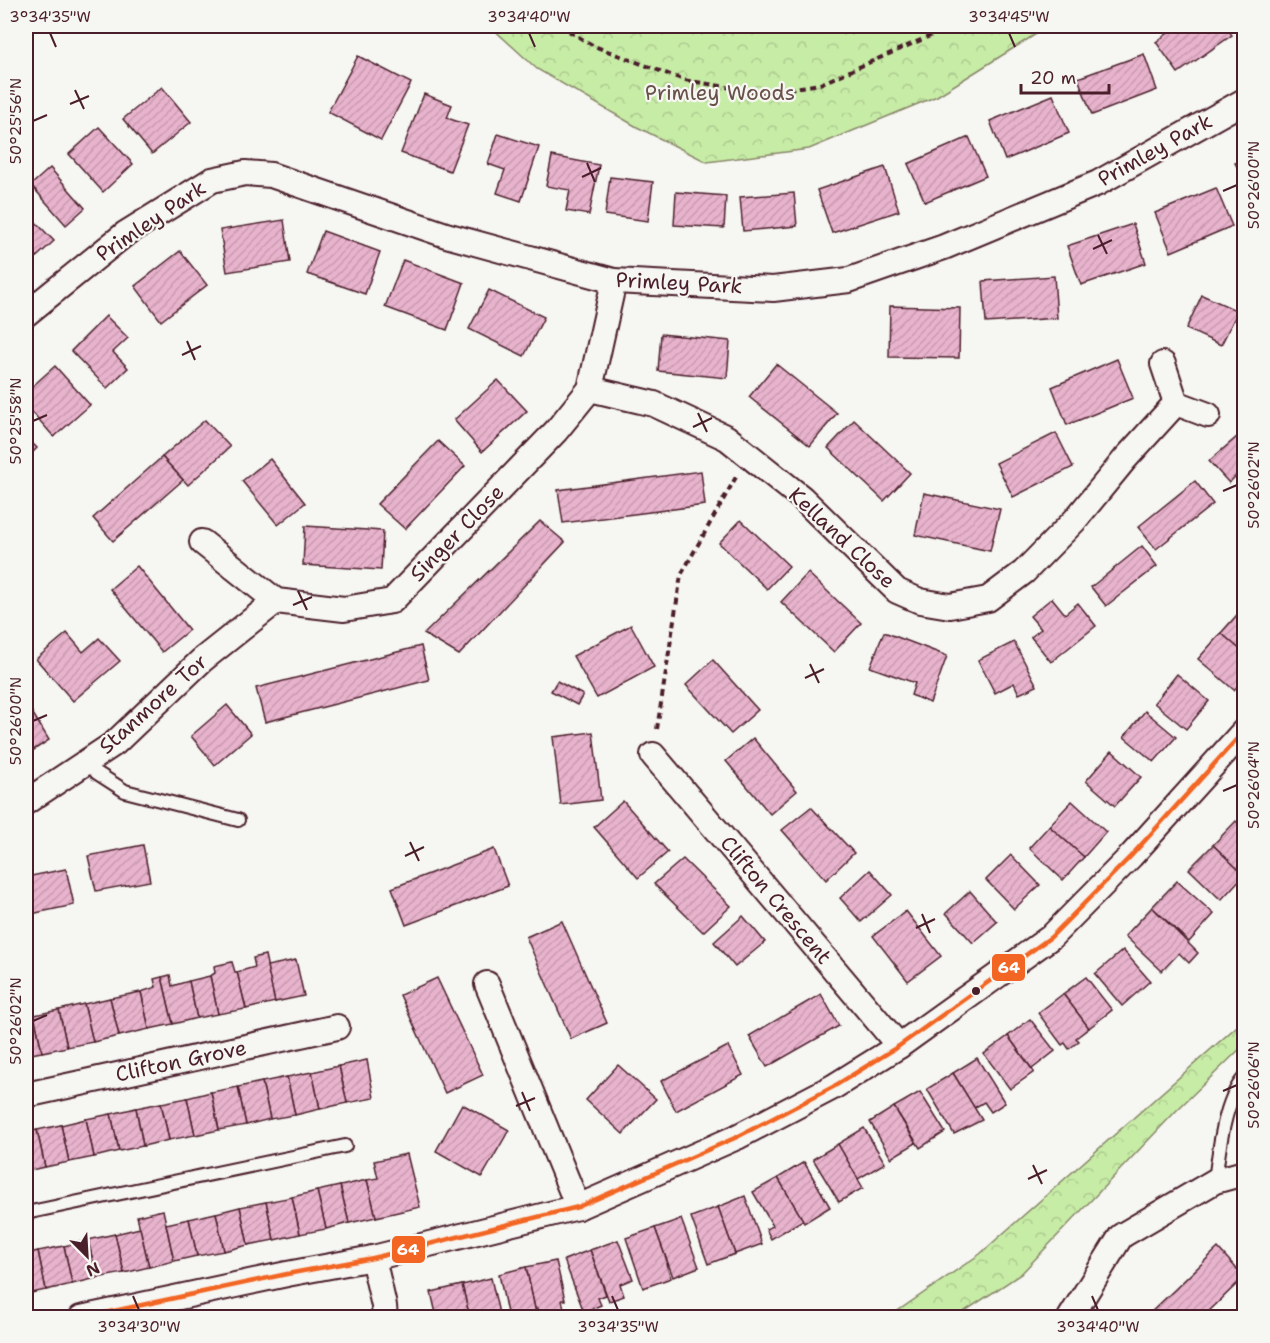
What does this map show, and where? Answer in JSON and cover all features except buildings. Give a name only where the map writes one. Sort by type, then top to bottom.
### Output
[{"type":"street","name":"Primley Park","points":[[26,314],[125,234],[212,180],[245,173],[271,176],[446,235],[614,281],[773,289],[849,280],[944,247],[1098,183],[1245,101]]},
{"type":"street","name":"Singer Close","points":[[276,601],[344,609],[392,601],[556,431],[590,389],[614,281]]},
{"type":"street","points":[[1163,364],[1176,403],[1208,415]]},
{"type":"street","name":"Kelland Close","points":[[590,389],[654,404],[727,438],[802,498],[897,591],[920,601],[950,606],[987,599],[1024,572],[1075,520],[1176,403]]},
{"type":"street","points":[[202,542],[276,601]]},
{"type":"street","name":"Stanmore Tor","points":[[26,802],[115,743],[202,660],[276,601]]},
{"type":"street","points":[[81,1317],[373,1258],[578,1207],[737,1137],[833,1087],[899,1046],[1051,937],[1131,856],[1245,731]]},
{"type":"street","name":"Clifton Crescent","points":[[653,755],[899,1046]]},
{"type":"street","points":[[487,984],[578,1207]]},
{"type":"street","name":"Clifton Grove","points":[[26,1095],[337,1027]]},
{"type":"street","points":[[1070,1317],[1121,1236],[1215,1181],[1245,1173]]},
{"type":"street","points":[[373,1258],[385,1317]]},
{"type":"lane","points":[[87,762],[97,773],[125,791],[238,820]]},
{"type":"lane","points":[[1215,1181],[1228,1113],[1237,1087],[1245,1078]]},
{"type":"lane","points":[[26,1213],[345,1146]]},
{"type":"path","points":[[560,26],[594,46],[684,80],[763,93],[820,84],[953,26]]},
{"type":"path","points":[[653,755],[681,575],[748,456]]},
{"type":"green space","name":"Primley Woods","points":[[490,26],[1049,26],[937,96],[809,149],[707,162],[637,127],[537,69]]},
{"type":"green space","points":[[1244,1020],[1244,1045],[1177,1110],[1021,1274],[956,1317],[889,1317],[980,1254]]},
{"type":"transit line","name":"64","points":[[81,1318],[373,1258],[578,1207],[737,1137],[833,1087],[899,1046],[1051,937],[1131,856],[1244,731]]}]
